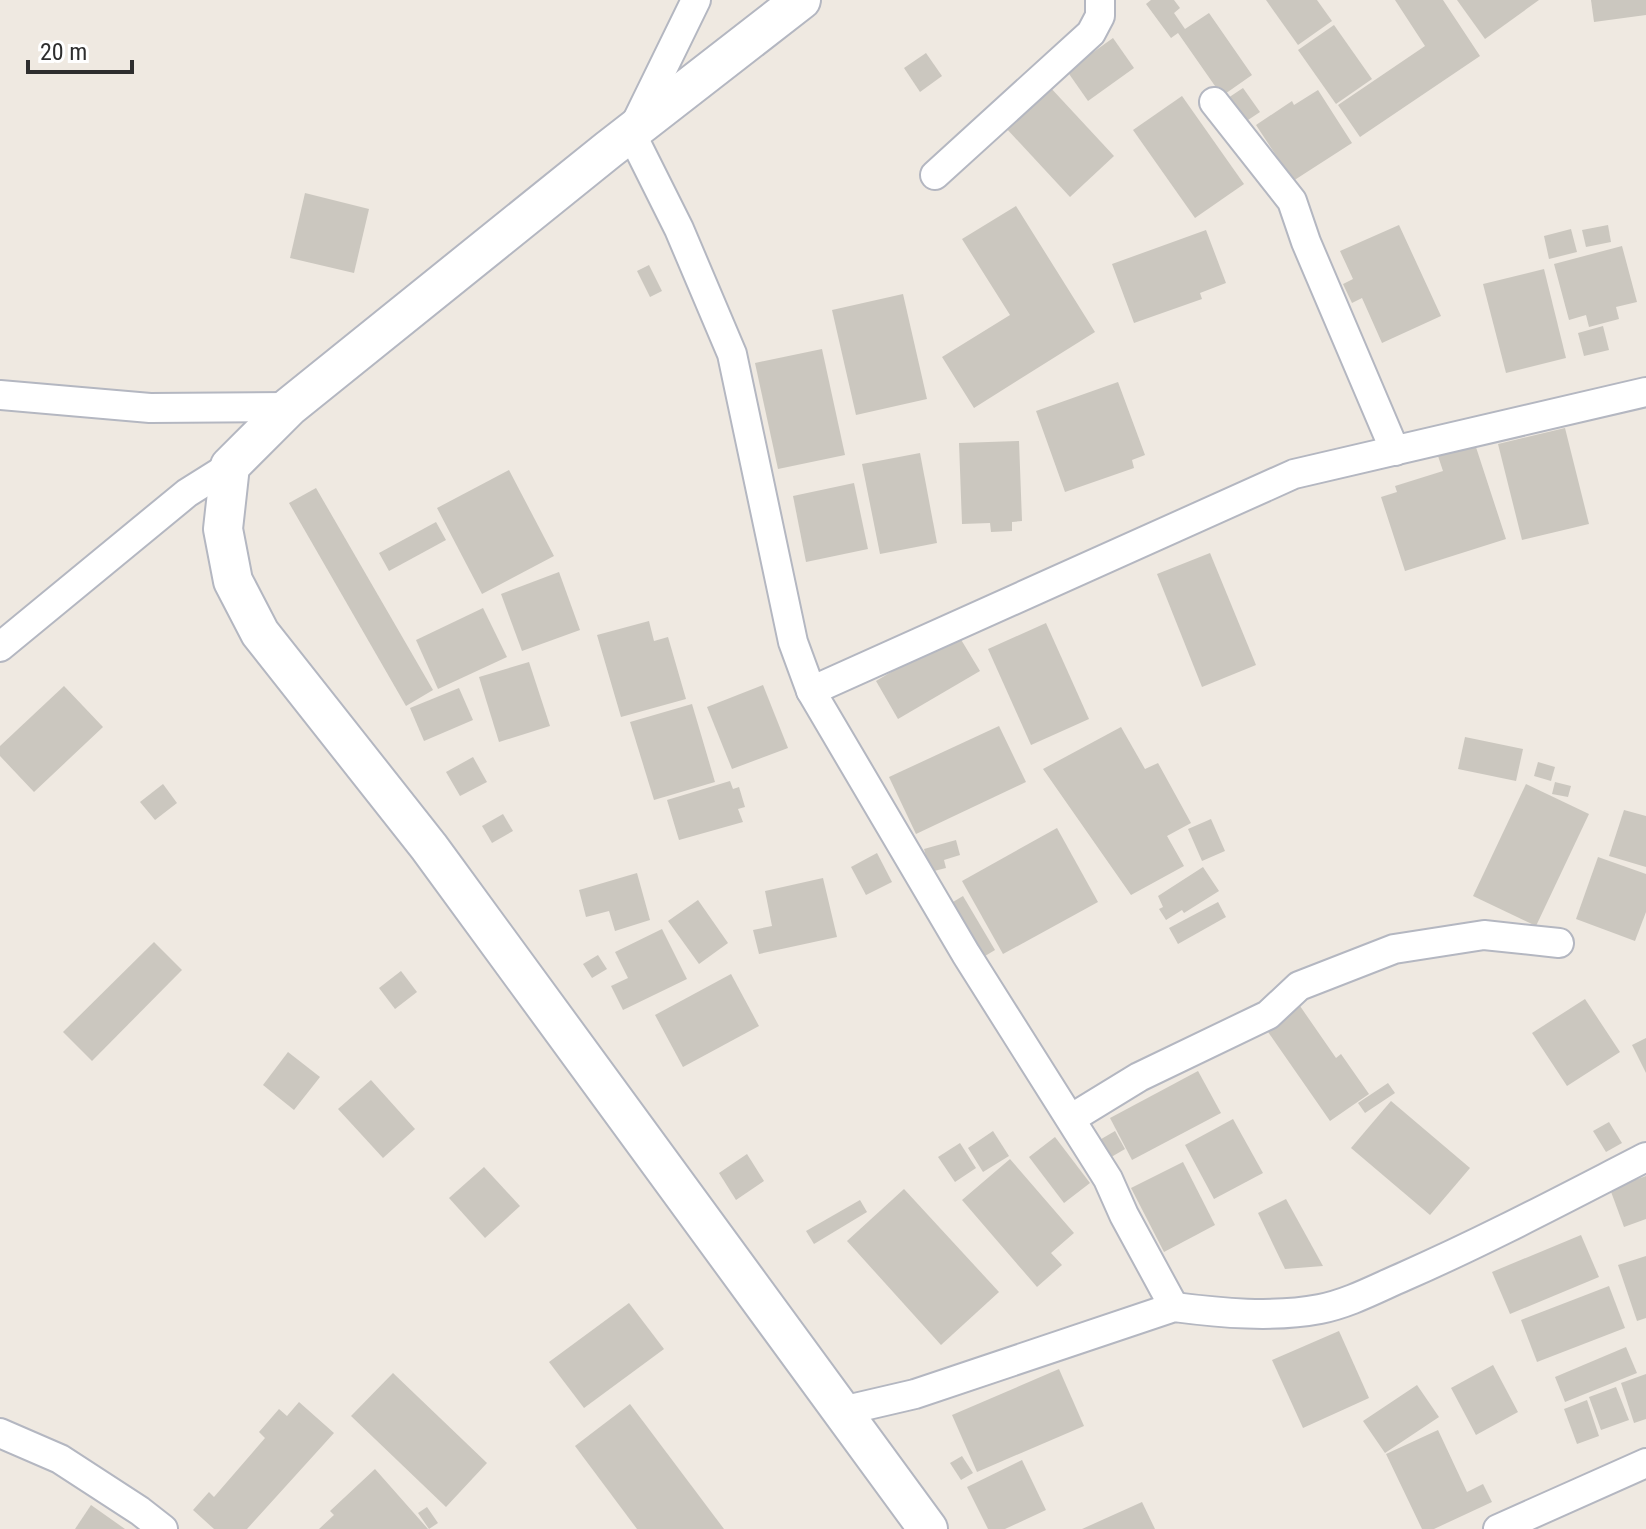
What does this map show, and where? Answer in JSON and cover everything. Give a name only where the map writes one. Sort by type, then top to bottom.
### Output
[{"type":"main road","points":[[801,0],[289,407],[230,466],[223,529],[233,581],[260,633],[429,847],[928,1529]]},
{"type":"street","points":[[696,0],[631,133],[679,229],[732,354],[793,642],[811,691],[966,954],[1108,1179],[1174,1307]]},
{"type":"street","points":[[935,175],[1091,33],[1105,2]]},
{"type":"street","points":[[1214,102],[1292,201],[1306,242],[1395,451]]},
{"type":"street","points":[[811,691],[1294,474],[1646,392]]},
{"type":"street","points":[[0,395],[150,408],[289,407]]},
{"type":"street","points":[[0,647],[187,493],[230,466]]},
{"type":"street","points":[[1072,1118],[1139,1077],[1268,1015],[1299,986],[1394,949],[1484,935],[1559,943]]},
{"type":"street","points":[[842,1411],[915,1394],[1174,1307],[1276,1312],[1317,1310],[1347,1302],[1431,1265],[1646,1157]]},
{"type":"street","points":[[0,1433],[60,1459],[163,1529]]},
{"type":"street","points":[[1498,1529],[1646,1463]]},
{"type":"building","points":[[1151,0],[1174,0],[1180,8],[1174,13],[1185,29],[1209,13],[1252,75],[1222,96],[1178,33],[1171,38],[1146,4]]},
{"type":"building","points":[[1266,0],[1317,0],[1332,21],[1298,45]]},
{"type":"building","points":[[1395,0],[1443,0],[1480,56],[1360,137],[1338,105],[1425,46]]},
{"type":"building","points":[[1457,0],[1539,0],[1485,39]]},
{"type":"building","points":[[1591,0],[1646,0],[1646,15],[1594,22]]},
{"type":"building","points":[[1334,25],[1372,79],[1336,104],[1298,50]]},
{"type":"building","points":[[1113,38],[1134,68],[1088,101],[1067,71]]},
{"type":"building","points":[[926,53],[942,76],[920,92],[904,68]]},
{"type":"building","points":[[1049,86],[1114,156],[1070,197],[1005,127]]},
{"type":"building","points":[[1243,88],[1260,112],[1245,122],[1228,98]]},
{"type":"building","points":[[1318,90],[1352,143],[1293,181],[1256,125],[1292,101],[1294,105]]},
{"type":"building","points":[[1182,96],[1244,184],[1195,218],[1133,130]]},
{"type":"building","points":[[305,193],[369,209],[354,273],[290,258]]},
{"type":"building","points":[[1016,206],[1095,332],[974,408],[942,357],[1010,315],[962,239]]},
{"type":"building","points":[[1399,225],[1441,316],[1382,343],[1362,298],[1352,303],[1343,284],[1353,279],[1340,251]]},
{"type":"building","points":[[1608,225],[1611,242],[1586,247],[1582,230]]},
{"type":"building","points":[[1571,229],[1577,252],[1549,259],[1544,236]]},
{"type":"building","points":[[1206,230],[1226,283],[1200,293],[1202,299],[1134,323],[1112,264]]},
{"type":"building","points":[[1622,246],[1637,302],[1616,307],[1619,319],[1589,327],[1586,315],[1569,320],[1554,264]]},
{"type":"building","points":[[649,265],[662,291],[650,297],[637,271]]},
{"type":"building","points":[[1544,269],[1566,358],[1506,373],[1483,284]]},
{"type":"building","points":[[903,294],[927,399],[856,415],[832,310]]},
{"type":"building","points":[[1603,326],[1609,350],[1584,356],[1578,333]]},
{"type":"building","points":[[822,349],[845,455],[778,469],[755,363]]},
{"type":"building","points":[[1118,382],[1145,455],[1132,460],[1134,468],[1065,492],[1036,411]]},
{"type":"building","points":[[1565,428],[1589,524],[1522,540],[1498,444]]},
{"type":"building","points":[[1473,438],[1506,539],[1405,571],[1381,497],[1397,492],[1395,486],[1443,471],[1436,450]]},
{"type":"building","points":[[1019,441],[1022,521],[1012,522],[1012,531],[991,532],[990,523],[962,524],[959,443]]},
{"type":"building","points":[[920,453],[937,543],[880,554],[862,464]]},
{"type":"building","points":[[509,470],[554,556],[482,594],[437,508]]},
{"type":"building","points":[[854,483],[868,549],[806,562],[793,496]]},
{"type":"building","points":[[316,488],[433,690],[406,706],[289,503]]},
{"type":"building","points":[[436,522],[446,540],[389,571],[379,553]]},
{"type":"building","points":[[1210,553],[1256,665],[1202,687],[1157,574]]},
{"type":"building","points":[[559,572],[580,630],[522,651],[501,594]]},
{"type":"building","points":[[483,608],[507,657],[438,689],[416,640]]},
{"type":"building","points":[[649,621],[654,641],[668,637],[686,699],[621,717],[597,635]]},
{"type":"building","points":[[1046,623],[1089,719],[1031,745],[988,649]]},
{"type":"building","points":[[957,633],[980,671],[898,719],[876,681]]},
{"type":"building","points":[[529,662],[550,726],[499,742],[479,677]]},
{"type":"building","points":[[763,685],[788,748],[732,769],[707,707]]},
{"type":"building","points":[[64,686],[103,727],[34,792],[0,756],[0,746]]},
{"type":"building","points":[[459,688],[473,720],[424,741],[410,708]]},
{"type":"building","points":[[692,704],[715,782],[654,800],[630,722]]},
{"type":"building","points":[[999,726],[1026,782],[916,834],[889,777]]},
{"type":"building","points":[[1121,727],[1145,769],[1158,763],[1191,823],[1167,836],[1184,866],[1131,895],[1043,769]]},
{"type":"building","points":[[1465,737],[1523,749],[1516,781],[1458,769]]},
{"type":"building","points":[[473,757],[487,782],[460,796],[446,772]]},
{"type":"building","points":[[1538,762],[1555,767],[1551,781],[1534,776]]},
{"type":"building","points":[[730,781],[733,789],[739,787],[745,807],[738,809],[743,822],[679,840],[667,800]]},
{"type":"building","points":[[1555,782],[1571,786],[1568,797],[1552,794]]},
{"type":"building","points":[[163,784],[177,803],[155,820],[140,802]]},
{"type":"building","points":[[1526,784],[1589,814],[1536,926],[1473,896]]},
{"type":"building","points":[[1624,810],[1646,816],[1646,867],[1609,856]]},
{"type":"building","points":[[503,814],[513,831],[492,843],[482,826]]},
{"type":"building","points":[[1211,819],[1225,851],[1202,861],[1188,829]]},
{"type":"building","points":[[1057,828],[1098,902],[1003,954],[962,881]]},
{"type":"building","points":[[956,840],[960,855],[944,860],[946,868],[930,872],[924,849]]},
{"type":"building","points":[[877,853],[892,882],[866,895],[851,867]]},
{"type":"building","points":[[1598,857],[1646,874],[1646,912],[1635,941],[1576,919]]},
{"type":"building","points":[[1203,867],[1219,891],[1184,913],[1182,910],[1166,920],[1159,909],[1163,907],[1158,896]]},
{"type":"building","points":[[637,873],[650,920],[615,931],[609,911],[586,917],[579,890]]},
{"type":"building","points":[[823,878],[837,937],[759,954],[753,930],[772,926],[765,891]]},
{"type":"building","points":[[963,896],[995,950],[980,959],[948,905]]},
{"type":"building","points":[[698,900],[728,943],[699,964],[668,921]]},
{"type":"building","points":[[1218,902],[1226,917],[1178,944],[1169,928]]},
{"type":"building","points":[[662,929],[687,979],[623,1010],[611,986],[628,978],[615,952]]},
{"type":"building","points":[[154,942],[182,970],[92,1061],[63,1032]]},
{"type":"building","points":[[598,955],[607,969],[592,978],[583,964]]},
{"type":"building","points":[[401,971],[417,992],[395,1009],[379,988]]},
{"type":"building","points":[[731,974],[759,1026],[683,1067],[655,1015]]},
{"type":"building","points":[[1585,999],[1620,1052],[1567,1086],[1532,1033]]},
{"type":"building","points":[[1300,1006],[1336,1058],[1341,1054],[1369,1094],[1330,1121],[1266,1029]]},
{"type":"building","points":[[1646,1038],[1646,1073],[1632,1045]]},
{"type":"building","points":[[288,1052],[320,1077],[294,1110],[263,1085]]},
{"type":"building","points":[[1198,1071],[1221,1113],[1132,1160],[1110,1118]]},
{"type":"building","points":[[371,1080],[415,1129],[383,1158],[338,1109]]},
{"type":"building","points":[[1388,1083],[1395,1093],[1365,1113],[1358,1103]]},
{"type":"building","points":[[1391,1101],[1470,1168],[1430,1215],[1351,1148]]},
{"type":"building","points":[[1233,1119],[1263,1173],[1214,1199],[1185,1145]]},
{"type":"building","points":[[1609,1122],[1622,1143],[1606,1152],[1593,1131]]},
{"type":"building","points":[[993,1131],[1009,1156],[983,1172],[968,1148]]},
{"type":"building","points":[[1115,1131],[1125,1149],[1101,1163],[1091,1145]]},
{"type":"building","points":[[1055,1137],[1090,1183],[1064,1203],[1029,1157]]},
{"type":"building","points":[[960,1143],[976,1168],[955,1182],[938,1157]]},
{"type":"building","points":[[747,1154],[764,1181],[736,1200],[719,1173]]},
{"type":"building","points":[[1010,1159],[1074,1233],[1051,1253],[1062,1265],[1037,1287],[962,1200]]},
{"type":"building","points":[[1183,1162],[1215,1225],[1164,1252],[1131,1188]]},
{"type":"building","points":[[484,1167],[520,1206],[485,1238],[449,1198]]},
{"type":"building","points":[[1646,1176],[1646,1219],[1624,1227],[1610,1189]]},
{"type":"building","points":[[904,1189],[999,1292],[941,1345],[847,1241]]},
{"type":"building","points":[[1286,1199],[1323,1266],[1285,1269],[1258,1213]]},
{"type":"building","points":[[860,1200],[867,1212],[814,1244],[806,1231]]},
{"type":"building","points":[[1581,1235],[1599,1277],[1510,1314],[1492,1272]]},
{"type":"building","points":[[1646,1256],[1646,1318],[1637,1321],[1618,1265]]},
{"type":"building","points":[[1609,1286],[1625,1328],[1537,1362],[1521,1320]]},
{"type":"building","points":[[629,1303],[664,1349],[584,1408],[549,1362]]},
{"type":"building","points":[[1339,1331],[1369,1398],[1303,1428],[1272,1360]]},
{"type":"building","points":[[1626,1347],[1637,1373],[1565,1402],[1555,1377]]},
{"type":"building","points":[[1493,1365],[1518,1412],[1476,1435],[1451,1388]]},
{"type":"building","points":[[1059,1369],[1084,1426],[977,1472],[952,1415]]},
{"type":"building","points":[[393,1373],[487,1463],[446,1507],[351,1416]]},
{"type":"building","points":[[1646,1374],[1646,1419],[1634,1423],[1621,1383]]},
{"type":"building","points":[[1417,1385],[1439,1417],[1385,1453],[1363,1421]]},
{"type":"building","points":[[1616,1387],[1629,1420],[1601,1430],[1589,1397]]},
{"type":"building","points":[[1587,1400],[1599,1436],[1577,1444],[1564,1409]]},
{"type":"building","points":[[299,1402],[334,1433],[247,1529],[214,1529],[193,1510],[209,1492],[214,1497],[265,1438],[259,1432],[279,1409],[287,1416]]},
{"type":"building","points":[[630,1404],[724,1529],[637,1529],[575,1446]]},
{"type":"building","points":[[1438,1430],[1467,1492],[1483,1484],[1492,1502],[1434,1529],[1422,1529],[1386,1454]]},
{"type":"building","points":[[962,1456],[973,1473],[961,1480],[950,1463]]},
{"type":"building","points":[[1022,1460],[1046,1510],[1005,1529],[988,1529],[967,1487]]},
{"type":"building","points":[[375,1469],[428,1529],[319,1529],[334,1515],[330,1511]]},
{"type":"building","points":[[1142,1502],[1155,1529],[1082,1529]]},
{"type":"building","points":[[91,1505],[125,1529],[75,1529]]},
{"type":"building","points":[[427,1507],[438,1523],[429,1529],[418,1513]]}]
